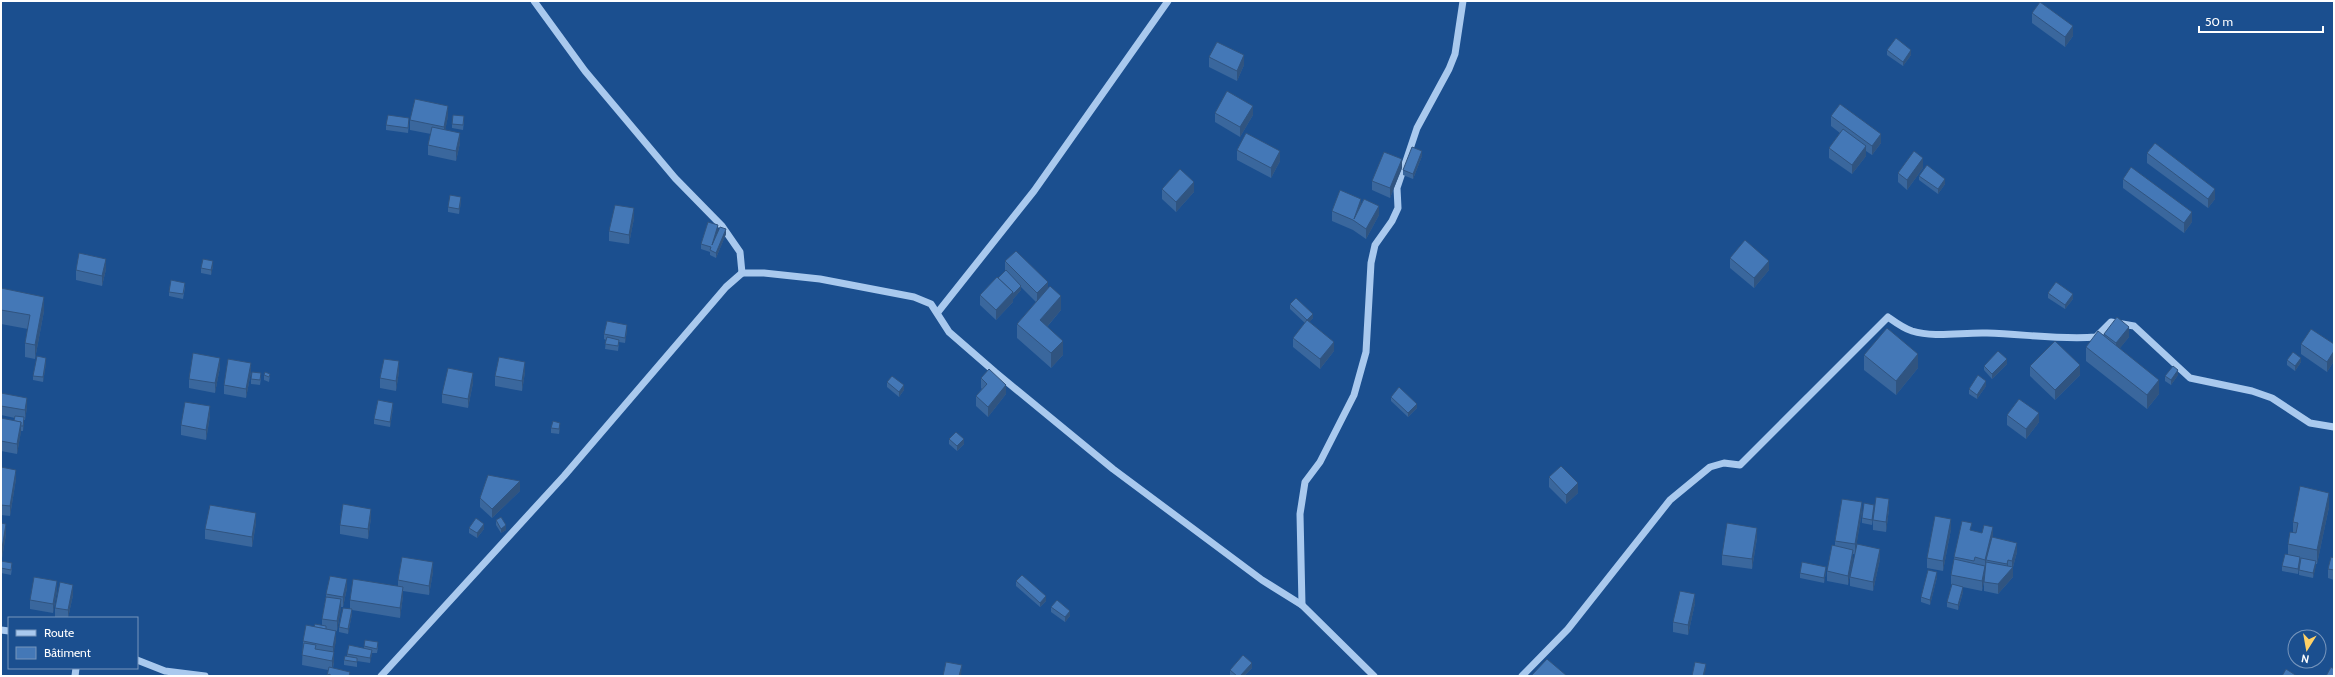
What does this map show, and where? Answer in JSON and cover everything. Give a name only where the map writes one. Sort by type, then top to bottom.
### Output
[{"type":"street","points":[[534,1],[590,77],[675,178],[722,226],[740,252],[742,274]]},
{"type":"street","points":[[938,312],[1034,191],[1168,1]]},
{"type":"street","points":[[1302,605],[1300,514],[1305,482],[1320,462],[1354,395],[1366,352],[1371,263],[1375,245],[1392,221],[1398,208],[1397,188],[1417,128],[1455,54],[1463,1]]},
{"type":"street","points":[[381,676],[564,476],[726,287],[742,274],[764,273],[820,279],[914,297],[931,304],[938,312],[949,332],[1113,469],[1262,580],[1302,605],[1374,676]]},
{"type":"street","points":[[1522,676],[1568,629],[1670,500],[1710,467],[1724,464],[1740,465],[1888,317],[1910,331],[1923,333],[1986,333],[2076,339],[2096,337],[2111,322],[2134,326],[2190,378],[2252,391],[2272,398],[2310,423],[2334,427]]},
{"type":"street","points":[[138,660],[165,671],[205,676]]},
{"type":"building","points":[[2040,2],[2073,26],[2065,37],[2032,13]]},
{"type":"building","points":[[1896,38],[1911,50],[1903,62],[1887,50]]},
{"type":"building","points":[[1217,42],[1244,55],[1237,71],[1209,57]]},
{"type":"building","points":[[1227,91],[1253,106],[1240,127],[1215,113]]},
{"type":"building","points":[[415,99],[448,106],[444,127],[410,120]]},
{"type":"building","points":[[1840,104],[1881,134],[1872,146],[1831,116]]},
{"type":"building","points":[[388,115],[409,118],[408,128],[386,125]]},
{"type":"building","points":[[453,115],[464,116],[463,125],[452,124]]},
{"type":"building","points":[[432,127],[460,133],[456,151],[428,145]]},
{"type":"building","points":[[1843,129],[1866,146],[1852,165],[1829,148]]},
{"type":"building","points":[[1246,133],[1280,151],[1271,168],[1237,150]]},
{"type":"building","points":[[2155,143],[2215,189],[2208,199],[2147,153]]},
{"type":"building","points":[[1412,147],[1422,151],[1413,174],[1403,170]]},
{"type":"building","points":[[1914,151],[1923,158],[1907,180],[1898,173]]},
{"type":"building","points":[[1384,152],[1402,159],[1390,188],[1372,181]]},
{"type":"building","points":[[1927,165],[1945,179],[1938,189],[1919,176]]},
{"type":"building","points":[[2131,167],[2192,212],[2184,223],[2123,179]]},
{"type":"building","points":[[1180,169],[1194,182],[1176,202],[1162,189]]},
{"type":"building","points":[[1340,190],[1361,199],[1354,219],[1364,199],[1379,206],[1366,229],[1353,220],[1332,211]]},
{"type":"building","points":[[450,195],[461,197],[459,209],[448,207]]},
{"type":"building","points":[[615,205],[634,208],[629,235],[609,231]]},
{"type":"building","points":[[708,222],[718,225],[712,245],[720,227],[726,229],[716,253],[710,250],[711,247],[701,244]]},
{"type":"building","points":[[1745,240],[1769,261],[1754,278],[1730,258]]},
{"type":"building","points":[[1016,251],[1048,282],[1037,293],[1005,261]]},
{"type":"building","points":[[79,253],[106,259],[102,276],[76,270]]},
{"type":"building","points":[[203,259],[213,261],[211,270],[201,268]]},
{"type":"building","points":[[1006,270],[1021,286],[1013,294],[1013,292],[998,278]]},
{"type":"building","points":[[997,277],[1013,292],[996,310],[980,295]]},
{"type":"building","points":[[171,280],[185,283],[183,294],[169,292]]},
{"type":"building","points":[[2056,282],[2073,294],[2065,305],[2048,293]]},
{"type":"building","points":[[1050,286],[1061,296],[1040,320],[1063,341],[1051,353],[1017,324]]},
{"type":"building","points":[[1,288],[44,297],[35,345],[25,343],[30,315],[1,310]]},
{"type":"building","points":[[1296,298],[1313,314],[1307,320],[1290,304]]},
{"type":"building","points":[[2117,317],[2129,327],[2116,343],[2104,334]]},
{"type":"building","points":[[1307,320],[1334,342],[1320,359],[1293,338]]},
{"type":"building","points":[[607,321],[627,325],[625,338],[604,334]]},
{"type":"building","points":[[1887,328],[1918,354],[1896,381],[1864,355]]},
{"type":"building","points":[[2311,329],[2334,344],[2334,351],[2327,362],[2301,344]]},
{"type":"building","points":[[2098,331],[2159,380],[2147,395],[2086,347]]},
{"type":"building","points":[[607,337],[619,340],[618,346],[605,344]]},
{"type":"building","points":[[2055,341],[2080,365],[2055,390],[2030,366]]},
{"type":"building","points":[[1998,351],[2007,359],[1992,374],[1984,366]]},
{"type":"building","points":[[2293,352],[2301,358],[2295,366],[2287,360]]},
{"type":"building","points":[[193,353],[220,358],[215,383],[189,379]]},
{"type":"building","points":[[37,356],[46,358],[43,377],[33,376]]},
{"type":"building","points":[[499,357],[525,362],[522,381],[495,376]]},
{"type":"building","points":[[228,359],[251,363],[246,389],[224,385]]},
{"type":"building","points":[[384,359],[399,361],[396,381],[380,378]]},
{"type":"building","points":[[2173,366],[2178,370],[2171,380],[2165,376]]},
{"type":"building","points":[[448,368],[473,373],[468,399],[442,394]]},
{"type":"building","points":[[989,369],[1006,385],[988,407],[976,396],[987,384],[981,378]]},
{"type":"building","points":[[252,372],[261,373],[260,380],[251,379]]},
{"type":"building","points":[[265,372],[270,374],[269,377],[264,375]]},
{"type":"building","points":[[1978,375],[1986,381],[1977,395],[1969,389]]},
{"type":"building","points":[[892,376],[904,385],[899,392],[887,382]]},
{"type":"building","points":[[1399,387],[1417,404],[1408,413],[1391,397]]},
{"type":"building","points":[[1,393],[27,398],[25,410],[1,406]]},
{"type":"building","points":[[2019,399],[2039,413],[2026,429],[2007,415]]},
{"type":"building","points":[[378,400],[393,403],[390,422],[374,419]]},
{"type":"building","points":[[185,402],[210,406],[206,430],[181,425]]},
{"type":"building","points":[[15,416],[24,417],[23,426],[21,426],[21,422],[14,421]]},
{"type":"building","points":[[1,418],[21,422],[17,444],[1,441]]},
{"type":"building","points":[[553,421],[560,423],[559,429],[551,428]]},
{"type":"building","points":[[956,432],[964,439],[957,446],[949,439]]},
{"type":"building","points":[[1561,466],[1578,483],[1566,495],[1549,477]]},
{"type":"building","points":[[1,467],[16,470],[10,506],[1,505]]},
{"type":"building","points":[[488,475],[520,481],[492,509],[480,498]]},
{"type":"building","points":[[2300,486],[2329,493],[2317,550],[2288,544],[2290,532],[2296,533],[2298,523],[2293,522]]},
{"type":"building","points":[[1876,497],[1889,499],[1886,522],[1873,520]]},
{"type":"building","points":[[1842,499],[1862,502],[1855,544],[1835,541]]},
{"type":"building","points":[[1864,503],[1874,505],[1872,520],[1862,518]]},
{"type":"building","points":[[343,504],[371,509],[368,529],[340,525]]},
{"type":"building","points":[[210,505],[256,513],[252,537],[205,529]]},
{"type":"building","points":[[1935,516],[1951,519],[1943,561],[1927,558]]},
{"type":"building","points":[[501,517],[506,525],[501,529],[496,520]]},
{"type":"building","points":[[476,518],[484,524],[477,533],[469,528]]},
{"type":"building","points":[[1962,521],[1972,523],[1970,530],[1982,533],[1984,525],[1993,527],[1985,560],[1975,557],[1974,561],[1954,557]]},
{"type":"building","points":[[1,523],[6,524],[2,548],[1,548]]},
{"type":"building","points":[[1727,523],[1757,528],[1752,559],[1722,555]]},
{"type":"building","points":[[1992,537],[2017,543],[2012,561],[2008,560],[2007,564],[1986,560]]},
{"type":"building","points":[[1857,544],[1880,549],[1873,582],[1850,577]]},
{"type":"building","points":[[1832,545],[1853,550],[1848,576],[1827,571]]},
{"type":"building","points":[[2285,554],[2300,557],[2298,569],[2282,566]]},
{"type":"building","points":[[402,557],[433,562],[429,586],[398,580]]},
{"type":"building","points":[[2331,557],[2334,558],[2334,570],[2328,569]]},
{"type":"building","points":[[2301,558],[2316,561],[2313,573],[2299,570]]},
{"type":"building","points":[[1954,559],[1985,566],[1982,581],[1951,575]]},
{"type":"building","points":[[1,561],[12,563],[11,570],[1,568]]},
{"type":"building","points":[[1802,562],[1826,567],[1824,578],[1800,573]]},
{"type":"building","points":[[1986,562],[2013,567],[1998,584],[1984,582]]},
{"type":"building","points":[[1928,570],[1937,572],[1930,600],[1921,597]]},
{"type":"building","points":[[1022,575],[1046,596],[1040,603],[1016,581]]},
{"type":"building","points":[[330,576],[347,579],[343,597],[326,594]]},
{"type":"building","points":[[34,577],[57,581],[53,604],[30,600]]},
{"type":"building","points":[[353,579],[403,587],[400,608],[350,600]]},
{"type":"building","points":[[60,582],[73,585],[68,610],[55,608]]},
{"type":"building","points":[[1952,584],[1963,587],[1958,605],[1947,602]]},
{"type":"building","points":[[1680,591],[1695,594],[1688,625],[1673,622]]},
{"type":"building","points":[[326,597],[341,599],[337,621],[322,619]]},
{"type":"building","points":[[1057,600],[1070,611],[1065,617],[1051,607]]},
{"type":"building","points":[[343,608],[352,609],[348,629],[339,627]]},
{"type":"building","points":[[315,624],[326,626],[326,629],[314,627]]},
{"type":"building","points":[[306,625],[336,631],[333,647],[303,641]]},
{"type":"building","points":[[365,640],[378,642],[377,649],[364,646]]},
{"type":"building","points":[[304,643],[316,645],[315,649],[334,652],[332,661],[302,655]]},
{"type":"building","points":[[349,645],[372,650],[370,658],[347,654]]},
{"type":"building","points":[[1243,655],[1252,663],[1240,676],[1237,676],[1230,670]]},
{"type":"building","points":[[345,656],[357,658],[357,662],[344,660]]},
{"type":"building","points":[[1547,659],[1567,676],[1531,676]]},
{"type":"building","points":[[946,662],[962,665],[959,676],[943,676]]},
{"type":"building","points":[[1695,662],[1706,664],[1703,676],[1692,676]]},
{"type":"building","points":[[329,667],[350,672],[349,676],[332,676],[329,674],[327,676]]},
{"type":"building","points":[[2331,667],[2334,669],[2334,676],[2326,676]]},
{"type":"building","points":[[2286,669],[2297,676],[2282,676]]}]
